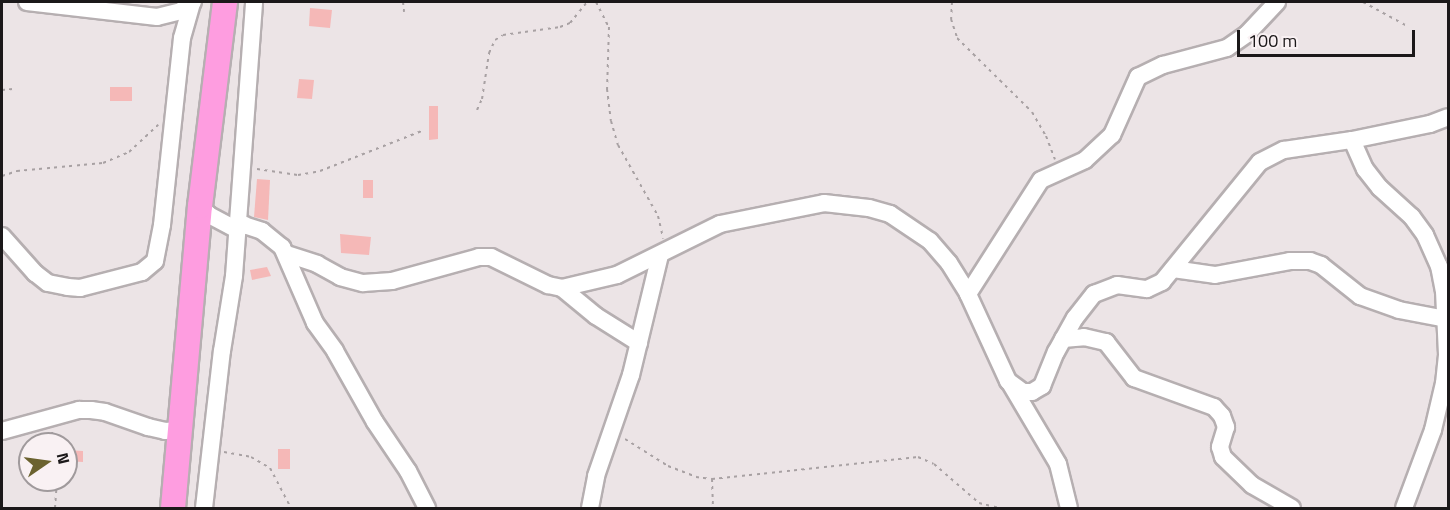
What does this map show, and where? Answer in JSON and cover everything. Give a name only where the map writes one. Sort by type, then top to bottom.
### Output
[{"type":"highway","points":[[173,508],[200,206],[225,2]]},
{"type":"street","points":[[27,2],[157,16],[165,18],[182,38]]},
{"type":"street","points":[[204,508],[222,351],[234,276],[254,2]]},
{"type":"street","points":[[968,294],[1041,180],[1085,160],[1112,135],[1138,77],[1163,65],[1227,48],[1247,34],[1277,2]]},
{"type":"street","points":[[157,16],[181,11],[192,3]]},
{"type":"street","points":[[2,236],[35,273],[56,285],[80,288],[142,272],[149,268],[158,251],[182,38],[192,3]]},
{"type":"street","points":[[1008,381],[1023,392],[1032,392],[1042,386],[1063,339],[1094,294],[1117,285],[1147,289],[1162,282],[1260,162],[1284,150],[1352,141],[1449,117]]},
{"type":"street","points":[[1352,141],[1365,169],[1380,188],[1412,217],[1433,249],[1444,291],[1447,355],[1439,407],[1404,508]]},
{"type":"street","points":[[287,254],[316,264],[340,277],[363,284],[392,281],[479,257],[491,258],[548,285],[562,288],[617,275],[664,254],[720,224],[760,214],[824,203],[869,207],[890,214],[930,241],[949,263],[968,294],[1008,381],[1058,464],[1069,508]]},
{"type":"street","points":[[200,206],[209,215],[237,230]]},
{"type":"street","points":[[237,230],[244,225],[262,231],[274,238],[287,254],[305,306],[335,351],[375,422],[408,471],[427,508]]},
{"type":"street","points":[[590,508],[596,476],[612,432],[664,254]]},
{"type":"street","points":[[1173,269],[1215,275],[1290,261],[1310,261],[1322,265],[1360,296],[1399,310],[1446,319]]},
{"type":"street","points":[[562,288],[605,322],[639,343]]},
{"type":"street","points":[[1063,339],[1084,337],[1106,342],[1134,378],[1214,407],[1222,416],[1226,427],[1220,447],[1223,457],[1252,485],[1292,508]]},
{"type":"street","points":[[2,431],[79,410],[91,410],[165,431],[181,430]]},
{"type":"street","points":[[1055,508],[1065,490]]},
{"type":"path","points":[[403,2],[404,12]]},
{"type":"path","points":[[477,110],[482,99],[489,53],[495,40],[503,35],[560,27],[570,23],[587,2]]},
{"type":"path","points":[[596,2],[609,27],[607,89],[611,121],[618,145],[658,216],[664,254]]},
{"type":"path","points":[[952,2],[951,19],[957,38],[1032,112],[1046,136],[1059,171]]},
{"type":"path","points":[[1363,2],[1407,26]]},
{"type":"path","points":[[2,90],[13,89]]},
{"type":"path","points":[[2,176],[17,171],[103,163],[129,152],[149,132],[174,115]]},
{"type":"path","points":[[243,174],[256,169],[297,175],[320,171],[424,130]]},
{"type":"path","points":[[612,432],[668,466],[696,477],[712,479],[918,458],[934,464],[979,503],[999,508]]},
{"type":"path","points":[[212,452],[230,452],[261,462],[278,478],[291,508]]},
{"type":"path","points":[[712,479],[713,508]]},
{"type":"path","points":[[56,508],[57,492]]},
{"type":"building","points":[[310,8],[332,10],[330,28],[309,26]]},
{"type":"building","points":[[299,79],[314,80],[312,99],[297,98]]},
{"type":"building","points":[[110,87],[132,87],[132,101],[110,101]]},
{"type":"building","points":[[429,106],[438,106],[438,139],[429,140]]},
{"type":"building","points":[[257,179],[270,180],[268,220],[254,217]]},
{"type":"building","points":[[363,180],[373,180],[373,198],[363,198]]},
{"type":"building","points":[[340,234],[371,237],[369,255],[341,253]]},
{"type":"building","points":[[267,267],[271,276],[252,280],[250,270]]},
{"type":"building","points":[[278,449],[290,449],[290,469],[278,469]]},
{"type":"building","points":[[78,451],[83,451],[83,462],[78,462]]}]
